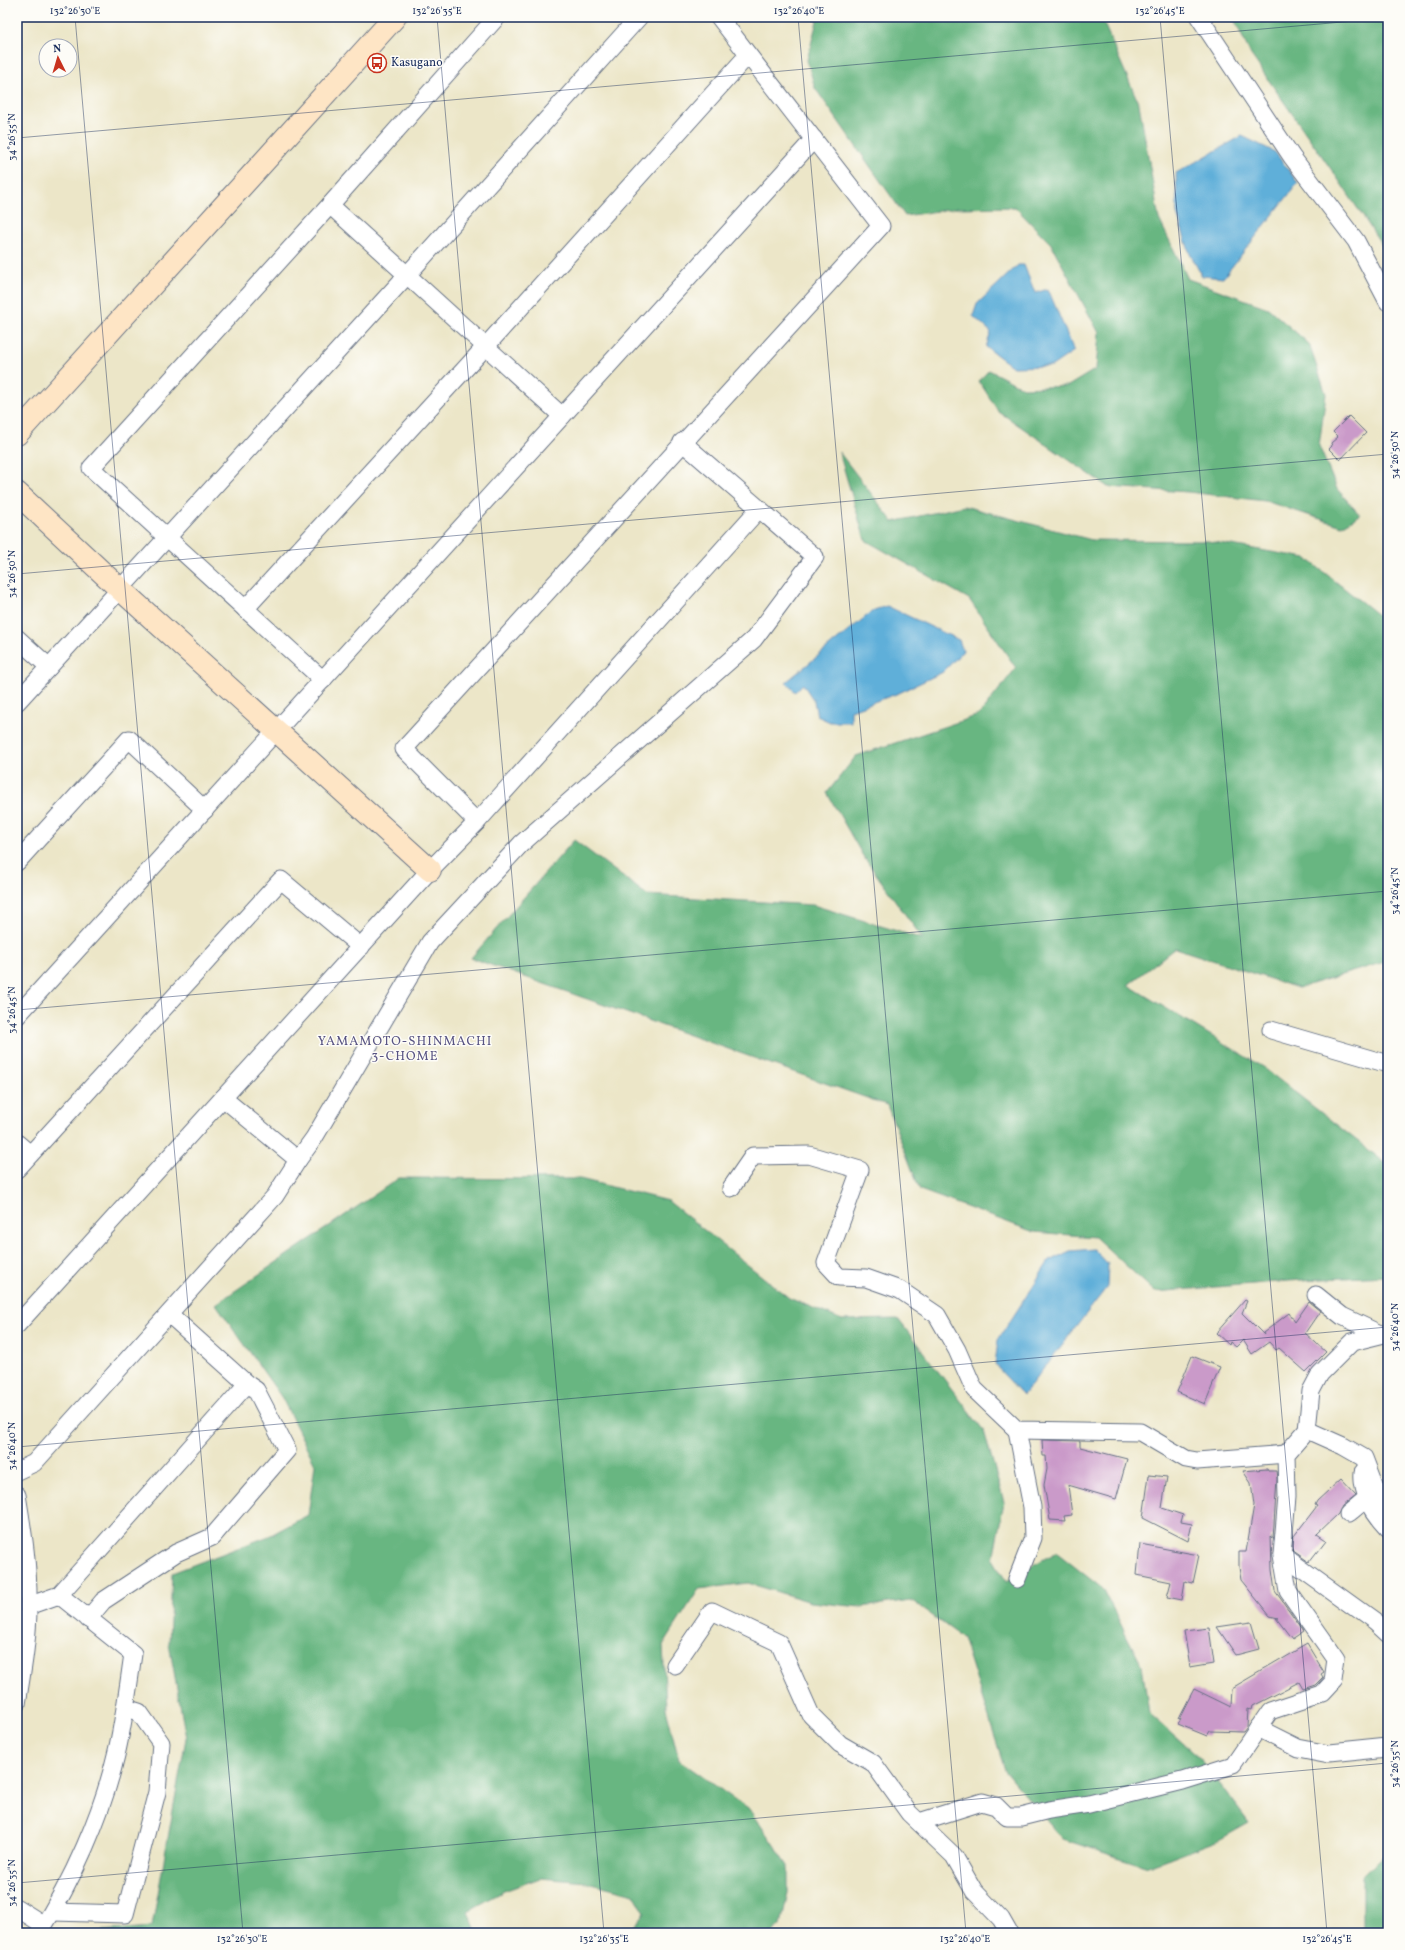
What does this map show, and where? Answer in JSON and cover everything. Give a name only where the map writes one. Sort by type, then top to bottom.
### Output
[{"type":"street","points":[[17,434],[395,17]]},
{"type":"street","points":[[323,680],[91,468],[330,205],[497,17]]},
{"type":"street","points":[[17,702],[408,274],[639,17]]},
{"type":"street","points":[[477,822],[404,749],[682,442],[881,226],[719,17]]},
{"type":"street","points":[[1199,17],[1292,157],[1356,241],[1388,302]]},
{"type":"street","points":[[245,608],[486,346],[748,55]]},
{"type":"street","points":[[17,1016],[205,810],[276,729],[323,680],[814,139]]},
{"type":"street","points":[[330,205],[408,274],[562,416]]},
{"type":"street","points":[[17,1471],[34,1463],[275,1196],[314,1138],[430,942],[521,844],[754,638],[815,557],[682,442]]},
{"type":"street","points":[[17,493],[120,590],[276,729],[430,870]]},
{"type":"street","points":[[17,1325],[430,870],[477,822],[758,509]]},
{"type":"street","points":[[17,638],[49,667]]},
{"type":"street","points":[[17,862],[129,739],[205,810]]},
{"type":"street","points":[[17,1169],[281,880],[361,947]]},
{"type":"street","points":[[1271,1030],[1388,1064]]},
{"type":"street","points":[[223,1098],[298,1160]]},
{"type":"street","points":[[17,1143],[30,1154]]},
{"type":"street","points":[[731,1188],[753,1156],[809,1155],[860,1170],[826,1264],[839,1277],[866,1278],[900,1290],[937,1315],[957,1350],[974,1389],[1017,1430],[1032,1506],[1033,1538],[1017,1579]]},
{"type":"street","points":[[1316,1295],[1342,1316],[1384,1334]]},
{"type":"street","points":[[88,1619],[103,1601],[176,1552],[212,1537],[287,1450],[256,1390],[247,1384],[169,1314]]},
{"type":"street","points":[[919,1822],[982,1802],[996,1806],[1007,1817],[1021,1817],[1049,1810],[1089,1804],[1182,1781],[1233,1765],[1270,1711],[1320,1694],[1334,1681],[1336,1659],[1288,1591],[1282,1555],[1287,1497],[1286,1454],[1307,1430],[1311,1391],[1320,1374],[1352,1342],[1384,1334]]},
{"type":"street","points":[[28,1606],[59,1595],[247,1384]]},
{"type":"street","points":[[1017,1430],[1140,1432],[1186,1459],[1197,1461],[1286,1454]]},
{"type":"street","points":[[1307,1430],[1343,1446],[1364,1458],[1375,1487],[1388,1504]]},
{"type":"street","points":[[1364,1458],[1362,1478],[1367,1498],[1378,1517],[1388,1528]]},
{"type":"street","points":[[17,1495],[23,1528],[28,1606],[27,1639],[17,1704]]},
{"type":"street","points":[[1348,1514],[1367,1498]]},
{"type":"street","points":[[1282,1555],[1375,1622],[1388,1634]]},
{"type":"street","points":[[45,1923],[95,1822],[116,1757],[126,1708],[133,1654],[59,1595]]},
{"type":"street","points":[[675,1665],[712,1612],[779,1643],[811,1715],[840,1744],[873,1763],[908,1813],[954,1856],[974,1892],[1001,1919],[1009,1933]]},
{"type":"street","points":[[17,1908],[45,1923],[125,1914],[156,1792],[161,1743],[139,1712],[126,1708]]},
{"type":"street","points":[[1258,1728],[1298,1748],[1329,1754],[1388,1748]]},
{"type":"green space","points":[[818,17],[1101,17],[1139,104],[1159,219],[1188,279],[1268,308],[1309,344],[1326,394],[1319,446],[1337,489],[1360,515],[1342,526],[1265,501],[1188,492],[1108,487],[998,411],[979,381],[989,370],[1023,388],[1068,386],[1096,369],[1099,333],[1051,244],[1015,207],[957,208],[905,216],[815,88],[807,60]]},
{"type":"green space","points":[[1233,17],[1388,17],[1388,254],[1340,182],[1251,55]]},
{"type":"green space","points":[[839,452],[893,522],[964,506],[1092,540],[1208,541],[1306,558],[1388,623],[1388,961],[1298,988],[1175,948],[1128,985],[1264,1068],[1388,1165],[1388,1276],[1301,1280],[1155,1292],[1095,1237],[1034,1232],[920,1190],[887,1105],[471,958],[574,840],[647,895],[813,905],[923,939],[863,856],[827,793],[856,756],[979,715],[1016,668],[969,599],[865,540]]},
{"type":"green space","points":[[399,1178],[580,1179],[668,1201],[789,1298],[842,1320],[898,1319],[984,1431],[1004,1502],[993,1559],[1006,1581],[1056,1552],[1103,1589],[1142,1666],[1149,1713],[1201,1759],[1249,1823],[1217,1841],[1148,1867],[1062,1839],[1006,1772],[963,1638],[911,1600],[861,1607],[811,1602],[748,1583],[699,1589],[663,1645],[666,1708],[679,1760],[751,1811],[788,1866],[788,1893],[781,1926],[773,1933],[628,1933],[645,1913],[634,1894],[587,1882],[540,1878],[504,1891],[468,1911],[477,1933],[75,1933],[152,1927],[186,1738],[169,1644],[172,1573],[269,1536],[308,1515],[315,1464],[282,1398],[216,1304]]},
{"type":"green space","points":[[1388,1850],[1388,1933],[1363,1933],[1363,1875]]},
{"type":"water","points":[[1242,136],[1275,152],[1298,183],[1223,278],[1202,276],[1190,254],[1177,214],[1176,173]]},
{"type":"water","points":[[1018,265],[1024,265],[1035,293],[1048,289],[1074,351],[1052,366],[1013,367],[986,347],[991,332],[973,316],[977,304]]},
{"type":"water","points":[[887,606],[959,640],[963,651],[943,672],[899,693],[851,710],[851,722],[830,722],[817,716],[814,701],[803,684],[795,692],[786,682],[874,610]]},
{"type":"water","points":[[1094,1249],[1108,1264],[1107,1287],[1023,1395],[995,1365],[998,1340],[1049,1261],[1070,1251]]},
{"type":"building","points":[[1349,416],[1366,433],[1340,460],[1329,449],[1332,446],[1331,443],[1338,437],[1333,432]]},
{"type":"building","points":[[1245,1300],[1247,1301],[1242,1313],[1264,1335],[1263,1333],[1289,1313],[1295,1322],[1309,1302],[1320,1311],[1305,1333],[1326,1352],[1306,1372],[1279,1348],[1276,1350],[1269,1342],[1252,1354],[1243,1340],[1236,1347],[1230,1342],[1229,1345],[1216,1333]]},
{"type":"building","points":[[1192,1356],[1220,1367],[1205,1404],[1177,1392]]},
{"type":"building","points":[[1042,1440],[1080,1441],[1080,1447],[1127,1459],[1116,1499],[1068,1485],[1072,1515],[1064,1516],[1065,1521],[1050,1520],[1044,1485],[1047,1469],[1046,1456],[1043,1456]]},
{"type":"building","points":[[1267,1469],[1268,1471],[1276,1471],[1277,1479],[1273,1538],[1271,1536],[1272,1570],[1275,1591],[1304,1631],[1292,1639],[1276,1618],[1278,1618],[1270,1616],[1241,1580],[1239,1567],[1239,1552],[1246,1552],[1254,1505],[1251,1483],[1243,1471]]},
{"type":"building","points":[[1149,1475],[1167,1477],[1162,1508],[1183,1515],[1181,1522],[1192,1524],[1188,1541],[1143,1518]]},
{"type":"building","points":[[1341,1479],[1356,1495],[1342,1506],[1338,1514],[1317,1534],[1326,1540],[1309,1562],[1292,1550],[1294,1536],[1317,1506],[1315,1505],[1317,1501]]},
{"type":"building","points":[[1140,1544],[1199,1555],[1193,1583],[1185,1581],[1182,1600],[1167,1597],[1171,1582],[1137,1575]]},
{"type":"building","points":[[1251,1622],[1259,1649],[1236,1655],[1217,1627]]},
{"type":"building","points":[[1209,1628],[1214,1663],[1190,1667],[1184,1631]]},
{"type":"building","points":[[1307,1644],[1324,1672],[1321,1674],[1323,1677],[1315,1685],[1303,1689],[1299,1682],[1252,1706],[1251,1710],[1248,1709],[1247,1727],[1243,1732],[1210,1731],[1207,1736],[1178,1724],[1181,1718],[1179,1718],[1194,1689],[1231,1707],[1232,1688]]},
{"type":"place","name":"Kasugano","points":[[377,63]]},
{"type":"district","name":"YAMAMOTO-SHINMACHI 3-CHOME","points":[[405,1050]]}]
